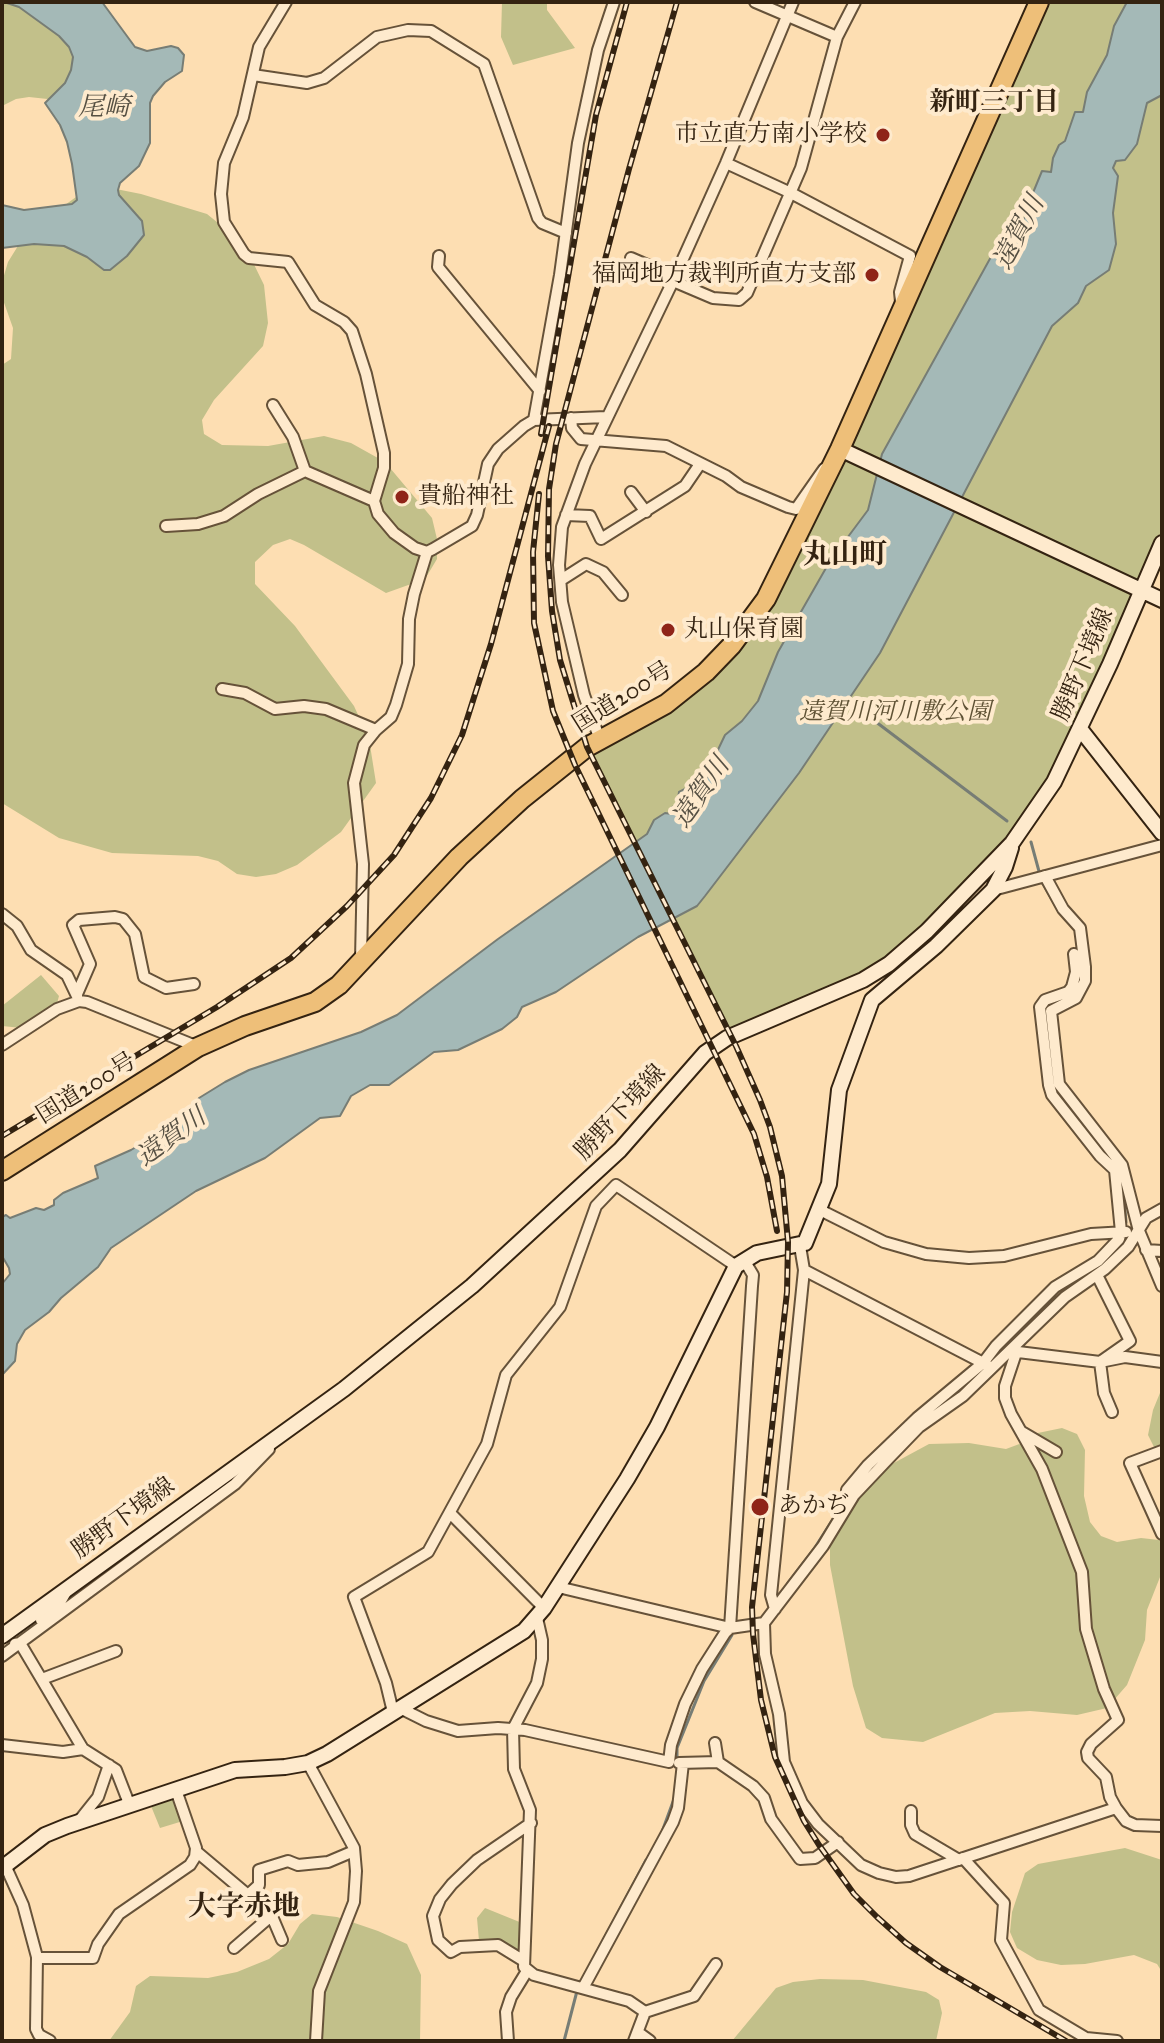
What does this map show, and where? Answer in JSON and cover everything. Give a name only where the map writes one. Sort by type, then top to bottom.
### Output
[{"type":"highway","name":"国道200号","points":[[2,1171],[198,1047],[245,1026],[315,1002],[339,985],[459,857],[522,799],[587,747],[666,704],[706,672],[732,645],[766,599],[830,469],[844,450],[1039,2]]},
{"type":"street","points":[[286,2],[259,47],[243,117],[224,163],[221,194],[224,222],[244,254],[249,258],[288,262],[315,305],[344,322],[352,331],[366,374],[384,453],[384,468],[374,501],[378,514],[394,533],[415,548],[427,552],[472,526],[488,464],[498,449],[524,426],[534,420],[606,417]]},
{"type":"street","points":[[534,420],[578,143],[598,50],[614,2]]},
{"type":"street","points":[[755,2],[837,37]]},
{"type":"street","points":[[600,740],[569,638],[561,580],[562,527],[606,417],[674,279],[793,2]]},
{"type":"street","points":[[631,258],[713,298],[732,301],[744,297],[801,168],[837,37],[855,2]]},
{"type":"street","points":[[253,75],[288,81],[315,81],[347,63],[377,37],[408,30],[431,31],[484,64],[538,218],[542,223],[566,233]]},
{"type":"street","points":[[726,163],[791,193],[910,256],[899,298],[904,307]]},
{"type":"street","points":[[439,256],[438,267],[540,391]]},
{"type":"street","points":[[273,405],[293,437],[305,471],[374,501]]},
{"type":"street","points":[[571,418],[572,428],[581,439],[666,446],[726,476],[741,487],[796,509],[819,473],[830,469]]},
{"type":"street","points":[[844,450],[1162,600]]},
{"type":"street","points":[[566,515],[590,516],[601,539],[685,486],[700,464]]},
{"type":"street","points":[[166,526],[198,524],[224,516],[258,494],[305,471]]},
{"type":"street","points":[[631,492],[646,512]]},
{"type":"street","name":"勝野下境線","points":[[2,1636],[344,1389],[472,1286],[620,1150],[705,1053],[727,1038],[863,980],[889,964],[955,905],[1012,843],[1054,782],[1081,730],[1135,589],[1162,543]]},
{"type":"street","points":[[361,963],[363,864],[354,783],[364,745],[391,717],[406,676],[409,619],[427,552]]},
{"type":"street","points":[[561,580],[586,564],[603,572],[622,595]]},
{"type":"street","points":[[222,689],[245,693],[275,709],[304,706],[326,709],[376,730]]},
{"type":"street","points":[[1081,730],[1162,833]]},
{"type":"street","points":[[30,2041],[36,2029],[39,1995],[37,1958],[23,1905],[4,1866],[45,1835],[78,1822],[235,1770],[308,1763],[514,1638],[541,1613],[602,1521],[657,1427],[740,1263],[771,1250],[805,1243],[829,1184],[839,1090],[872,1000],[959,925],[993,890],[1005,867],[1012,843]]},
{"type":"street","points":[[993,890],[1162,845]]},
{"type":"street","points":[[1042,877],[1080,928],[1081,968],[1072,987],[1068,992],[1045,1000],[1040,1007],[1049,1085],[1052,1095],[1100,1156],[1115,1170],[1121,1232],[1119,1239],[1098,1261],[1055,1287],[996,1346],[987,1365],[963,1396],[919,1427],[851,1493],[823,1546],[764,1623],[765,1654],[779,1714],[784,1762],[802,1803],[818,1824],[861,1865],[896,1877],[909,1876],[1116,1808]]},
{"type":"street","points":[[2,914],[17,926],[31,950],[67,975],[78,998],[198,1047]]},
{"type":"street","points":[[2,1045],[78,998],[90,964],[73,925],[79,920],[123,919],[135,934],[144,977],[166,988],[194,984]]},
{"type":"street","points":[[1074,954],[1085,981],[1076,998],[1051,1011],[1059,1084],[1122,1165],[1139,1231],[1162,1286]]},
{"type":"street","points":[[2,1032],[17,1035]]},
{"type":"street","points":[[583,1988],[673,1822],[678,1808],[677,1763],[671,1745],[685,1704],[702,1669],[730,1628],[753,1275],[740,1263],[616,1185],[596,1206],[560,1307],[506,1375],[487,1444],[428,1552],[354,1597],[396,1710],[458,1731],[513,1729],[677,1763],[718,1762],[753,1786],[764,1798],[771,1819],[800,1859],[815,1858],[838,1842]]},
{"type":"street","points":[[987,1365],[1013,1352],[1065,1297],[1097,1275],[1128,1247],[1146,1218],[1162,1209]]},
{"type":"street","points":[[820,1210],[884,1242],[926,1254],[969,1258],[1004,1256],[1091,1234],[1139,1231]]},
{"type":"street","points":[[775,1609],[771,1595],[804,1270],[800,1246]]},
{"type":"street","points":[[1146,1250],[1162,1251]]},
{"type":"street","points":[[804,1270],[987,1365]]},
{"type":"street","points":[[1097,1275],[1130,1341],[1100,1362]]},
{"type":"street","points":[[1013,1352],[1100,1362],[1125,1357],[1162,1362]]},
{"type":"street","points":[[1013,1352],[1005,1386],[1008,1406],[1042,1469],[1082,1572],[1086,1629],[1104,1689],[1118,1720],[1091,1744],[1088,1758],[1106,1777],[1110,1797],[1126,1821],[1135,1825],[1162,1826]]},
{"type":"street","points":[[1100,1362],[1104,1393],[1112,1412]]},
{"type":"street","points":[[1020,1431],[1056,1452]]},
{"type":"street","points":[[2,1656],[235,1484],[280,1434]]},
{"type":"street","points":[[1162,1451],[1130,1463],[1162,1534]]},
{"type":"street","points":[[450,1513],[541,1613],[542,1659],[537,1683],[513,1729],[514,1769],[530,1810],[531,1823],[525,1966],[506,2012],[508,2041]]},
{"type":"street","points":[[558,1587],[730,1628],[764,1623]]},
{"type":"street","points":[[2,1649],[24,1640],[32,1628],[59,1604],[68,1588]]},
{"type":"street","points":[[24,1640],[42,1679],[83,1749],[109,1765],[121,1777],[130,1806]]},
{"type":"street","points":[[42,1679],[116,1651]]},
{"type":"street","points":[[715,1743],[718,1762]]},
{"type":"street","points":[[2,1745],[63,1752],[83,1749]]},
{"type":"street","points":[[308,1763],[344,1828],[354,1851],[356,1871],[354,1902],[319,1991],[316,2041]]},
{"type":"street","points":[[78,1822],[98,1797],[109,1765]]},
{"type":"street","points":[[176,1790],[197,1852],[244,1894],[265,1900],[282,1940]]},
{"type":"street","points":[[911,1811],[915,1834],[961,1859],[1004,1903],[1001,1940],[1039,2010],[1086,2038],[1117,2041]]},
{"type":"street","points":[[531,1823],[477,1860],[440,1899],[433,1916],[438,1940],[451,1952],[460,1947],[498,1945],[534,1975],[629,2001],[645,2012]]},
{"type":"street","points":[[252,1894],[259,1885],[259,1870],[288,1861],[306,1866],[328,1862],[354,1851]]},
{"type":"street","points":[[37,1958],[93,1958],[98,1944],[119,1914],[190,1865],[197,1852]]},
{"type":"street","points":[[234,1948],[271,1916]]},
{"type":"street","points":[[645,2012],[694,1996],[716,1964]]},
{"type":"street","points":[[645,2012],[636,2037],[650,2041]]},
{"type":"street","points":[[36,2029],[50,2041]]},
{"type":"green space","points":[[2,2],[69,2],[89,26],[75,102],[29,97],[2,106]]},
{"type":"green space","points":[[502,2],[547,2],[547,10],[575,48],[513,65],[501,37]]},
{"type":"green space","name":"遠賀川河川敷公園","points":[[1047,2],[1162,2],[1162,529],[1050,780],[1020,825],[951,903],[888,959],[854,979],[730,1031],[589,755],[666,712],[743,642]]},
{"type":"green space","points":[[106,187],[207,214],[244,244],[264,285],[268,323],[263,346],[214,400],[202,420],[204,434],[222,445],[268,446],[324,436],[351,443],[385,462],[432,518],[437,539],[437,559],[425,579],[386,593],[290,539],[273,545],[255,562],[255,584],[295,626],[354,706],[369,739],[376,783],[341,832],[297,865],[276,874],[256,877],[237,874],[218,861],[198,856],[112,853],[59,838],[2,803],[2,365],[11,359],[13,328],[2,297],[2,282],[8,262],[26,233],[83,192]]},
{"type":"green space","points":[[41,975],[59,996],[56,1007],[22,1028],[2,1026],[2,1006]]},
{"type":"green space","points":[[1162,1388],[1162,1463],[1148,1435]]},
{"type":"green space","points":[[1062,1428],[1077,1434],[1085,1450],[1084,1496],[1090,1522],[1101,1536],[1117,1542],[1141,1538],[1162,1543],[1162,1572],[1147,1610],[1145,1640],[1127,1685],[1107,1708],[1077,1715],[1030,1711],[995,1713],[923,1742],[882,1738],[866,1728],[853,1686],[830,1565],[830,1535],[843,1511],[892,1464],[929,1444],[969,1443],[1006,1449],[1022,1443],[1033,1434]]},
{"type":"green space","points":[[174,1797],[183,1821],[160,1828],[151,1806]]},
{"type":"green space","points":[[1125,1848],[1162,1860],[1162,1972],[1157,1964],[1134,1955],[1061,1965],[1037,1960],[1017,1948],[1010,1932],[1012,1912],[1025,1873],[1038,1864]]},
{"type":"green space","points":[[485,1908],[522,1923],[522,1951],[494,1941],[479,1941],[477,1918]]},
{"type":"green space","points":[[312,1914],[337,1917],[407,1944],[421,1975],[420,2041],[109,2041],[130,2012],[136,1986],[150,1976],[208,1978],[237,1972],[269,1959],[288,1944],[300,1924]]},
{"type":"green space","points":[[863,1980],[926,1992],[939,2000],[942,2013],[936,2041],[732,2041],[776,1988],[793,1982]]},
{"type":"water","name":"尾崎","points":[[4,2],[102,2],[135,47],[147,51],[171,46],[184,55],[182,71],[165,82],[153,96],[150,103],[150,143],[139,166],[120,183],[118,190],[142,221],[144,235],[127,256],[110,270],[104,270],[87,257],[64,246],[34,244],[2,248],[2,205],[24,210],[72,204],[77,200],[67,142],[45,103],[65,83],[73,57],[59,36],[19,7]]},
{"type":"water","name":"遠賀川","points":[[1127,2],[1162,2],[1162,95],[1147,103],[1137,144],[1125,160],[1116,161],[1113,168],[1118,176],[1113,213],[1116,244],[1109,270],[1086,286],[1078,303],[1052,326],[880,653],[799,773],[697,906],[638,937],[556,992],[522,1007],[517,1017],[502,1029],[458,1050],[434,1052],[389,1085],[370,1085],[351,1096],[340,1116],[320,1118],[265,1158],[196,1191],[111,1248],[98,1267],[25,1330],[17,1344],[15,1361],[2,1375],[2,1284],[10,1274],[2,1256],[2,1217],[6,1215],[10,1218],[54,1205],[54,1200],[63,1193],[98,1178],[95,1166],[131,1150],[188,1116],[199,1098],[225,1082],[249,1070],[361,1032],[397,1015],[647,834],[654,820],[665,813],[672,814],[679,792],[720,771],[720,762],[715,756],[725,735],[742,721],[758,701],[778,652],[830,561],[868,510],[882,454],[997,246],[1004,244],[1006,235],[1018,228],[1030,209],[1030,200],[1042,171],[1051,172],[1053,158],[1059,145],[1065,141],[1075,112],[1083,112],[1087,92],[1107,55],[1114,26]]},
{"type":"waterway","points":[[847,700],[1007,821]]},
{"type":"waterway","points":[[1031,842],[1040,875]]},
{"type":"waterway","points":[[1042,882],[1058,910]]},
{"type":"waterway","points":[[1046,1015],[1050,1003],[1065,999]]},
{"type":"waterway","points":[[1054,1082],[1059,1094],[1111,1158]]},
{"type":"waterway","points":[[1123,1186],[1126,1222]]},
{"type":"waterway","points":[[1112,1254],[1127,1238]]},
{"type":"waterway","points":[[1059,1290],[1101,1265]]},
{"type":"waterway","points":[[993,1359],[1054,1295]]},
{"type":"waterway","points":[[944,1403],[981,1372]]},
{"type":"waterway","points":[[788,1583],[849,1494]]},
{"type":"waterway","points":[[677,1759],[677,1748],[704,1681],[732,1635]]},
{"type":"waterway","points":[[663,1829],[674,1799]]},
{"type":"waterway","points":[[580,1984],[646,1860]]},
{"type":"waterway","points":[[564,2041],[577,1991]]},
{"type":"railway","points":[[541,434],[596,115],[627,2]]},
{"type":"railway","points":[[677,2],[556,444],[549,489],[548,556],[560,660],[587,747],[760,1100],[782,1176],[788,1242],[787,1292],[752,1607],[761,1700],[775,1757],[804,1821],[819,1845],[854,1894],[877,1917],[940,1967],[1066,2041]]},
{"type":"railway","points":[[2,1136],[217,1007],[291,958],[347,906],[394,855],[431,798],[462,735],[491,644],[549,426]]},
{"type":"railway","points":[[539,494],[533,552],[534,623],[553,711],[575,765],[754,1134],[767,1177],[777,1231]]},
{"type":"place","name":"市立直方南小学校","points":[[883,135]]},
{"type":"place","name":"福岡地方裁判所直方支部","points":[[872,275]]},
{"type":"place","name":"貴船神社","points":[[402,497]]},
{"type":"place","name":"丸山保育園","points":[[668,630]]},
{"type":"place","name":"あかぢ","points":[[760,1507]]},
{"type":"district","name":"新町三丁目","points":[[994,104]]},
{"type":"district","name":"丸山町","points":[[845,556]]},
{"type":"district","name":"大字赤地","points":[[244,1908]]}]
